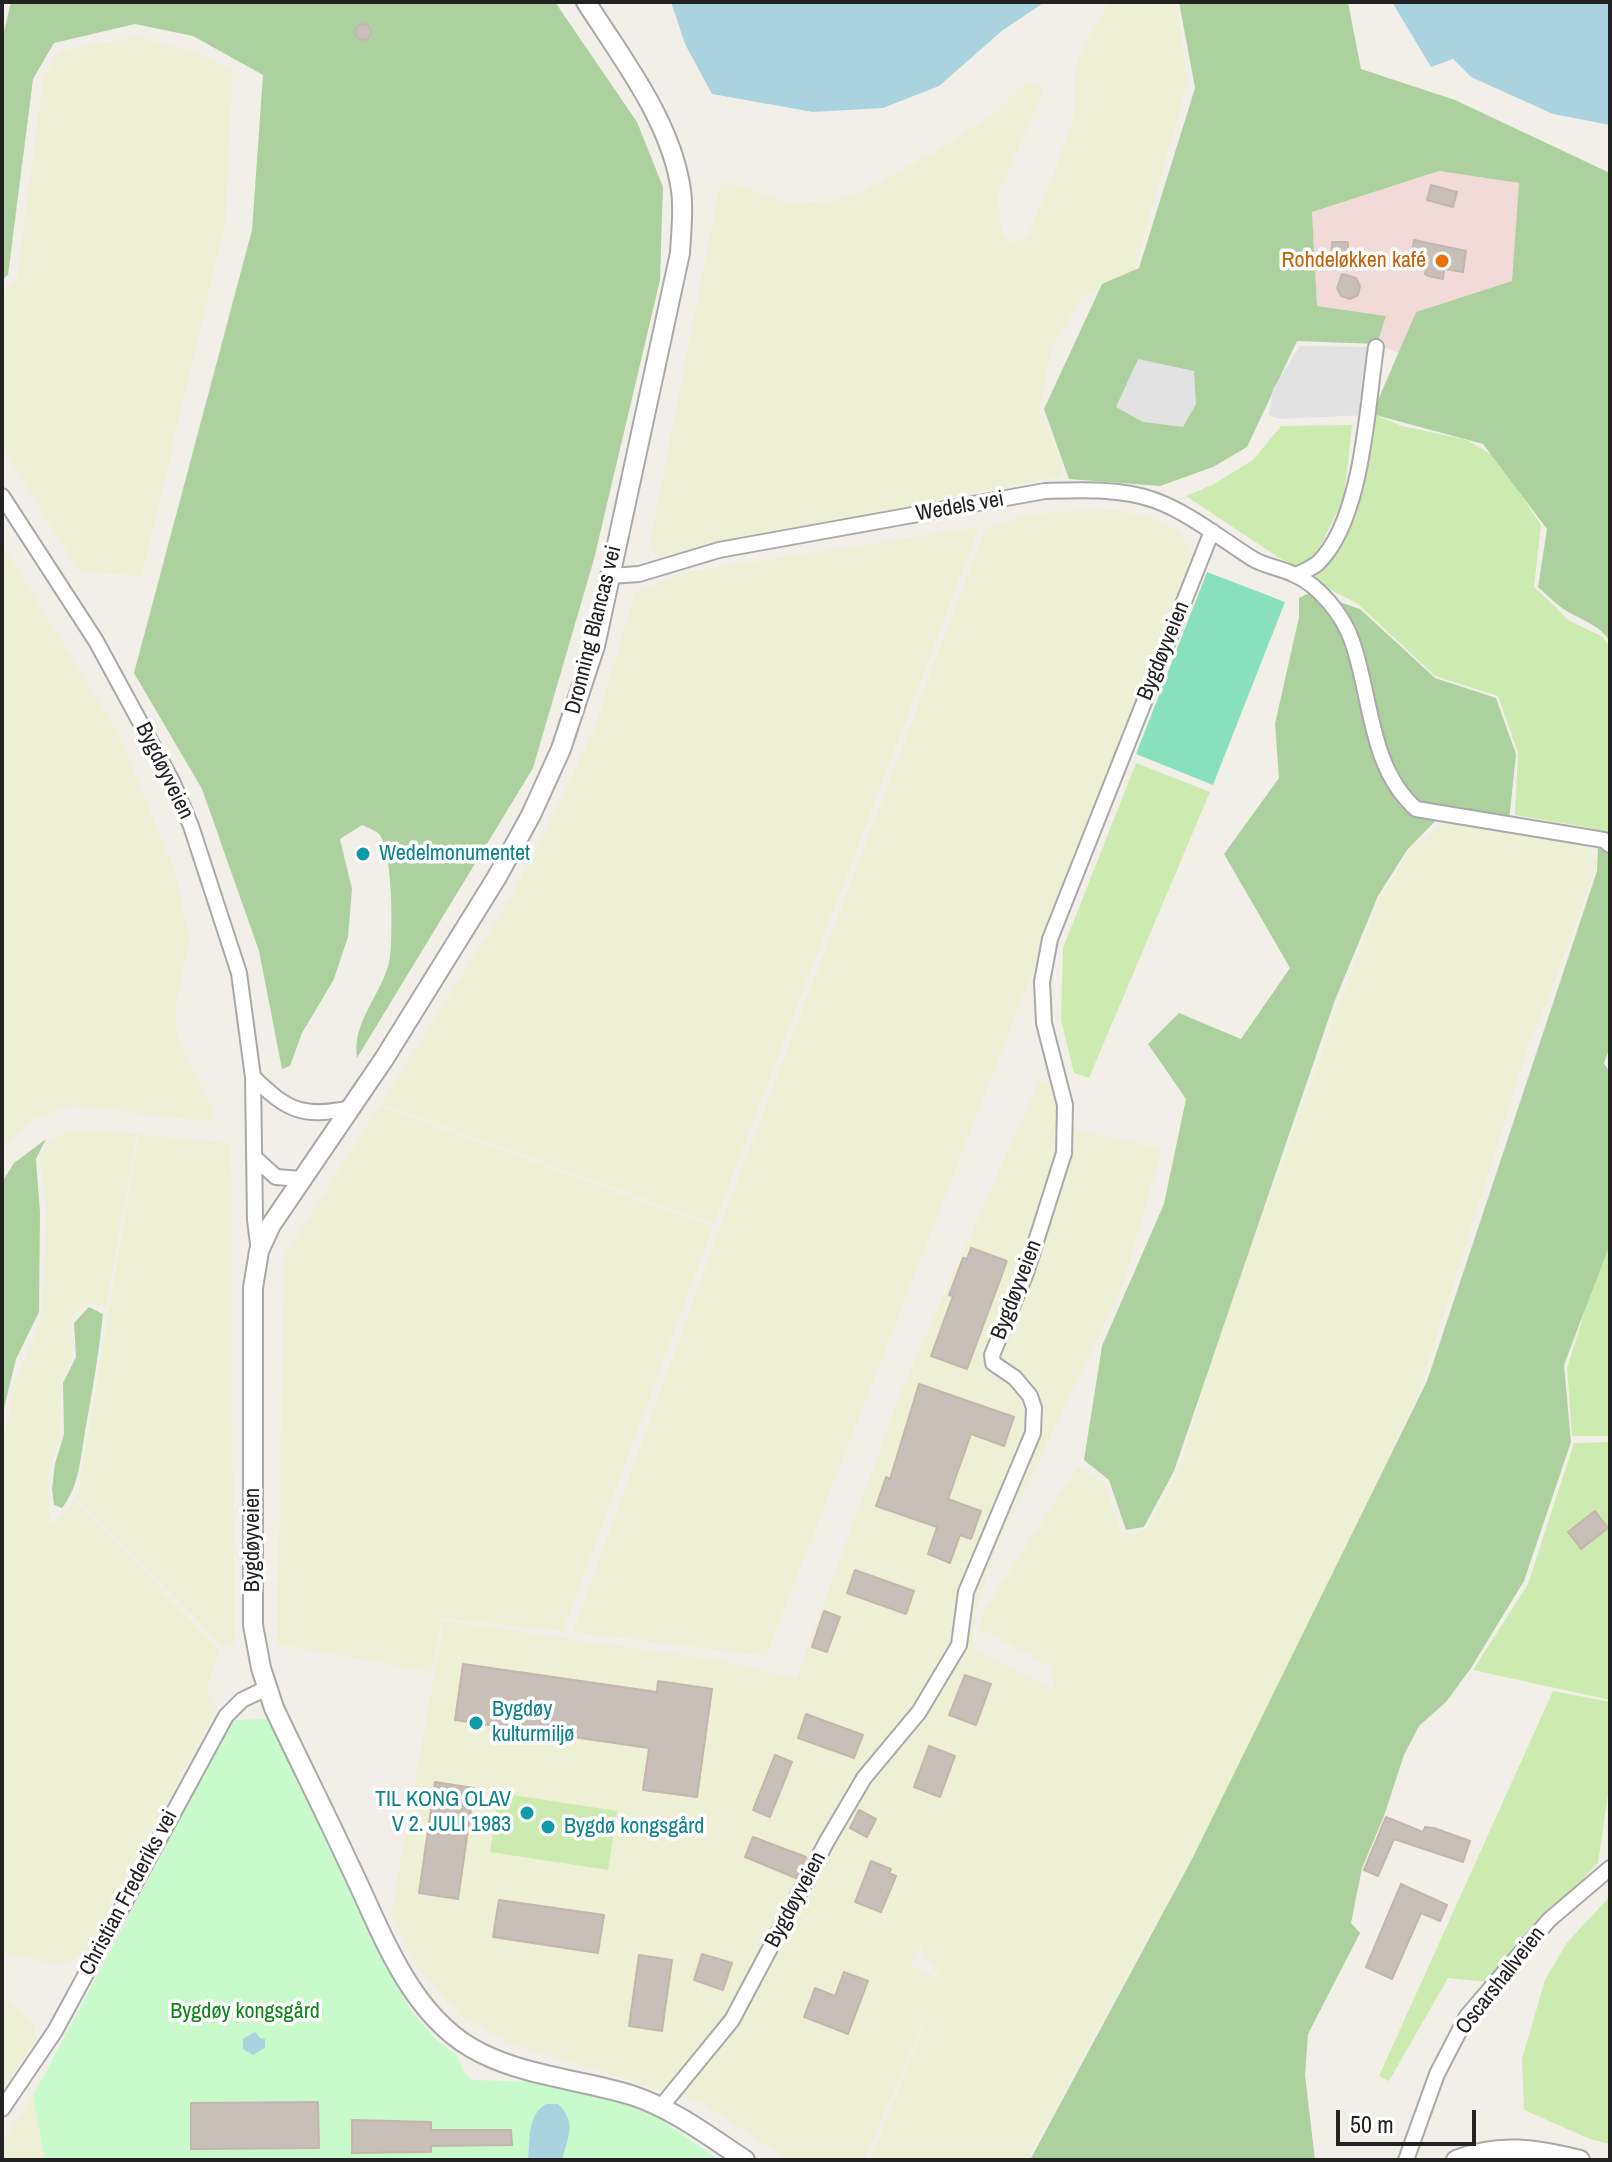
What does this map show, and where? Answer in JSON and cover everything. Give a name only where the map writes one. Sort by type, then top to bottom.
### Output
[{"type":"street","name":"Dronning Blancas vei","points":[[259,1251],[271,1225],[351,1108],[497,877],[537,804],[561,749],[595,646],[680,253],[681,194],[674,158],[656,116],[586,2]]},
{"type":"street","points":[[1296,575],[1317,565],[1333,544],[1353,496],[1376,347]]},
{"type":"street","name":"Wedels vei","points":[[610,576],[639,574],[719,550],[1045,491],[1134,494],[1171,507],[1256,561],[1296,575],[1334,609],[1352,640],[1382,762],[1399,794],[1416,809],[1592,838],[1610,845]]},
{"type":"street","name":"Bygdøyveien","points":[[2,496],[96,641],[172,781],[191,826],[239,973],[253,1077],[255,1220],[259,1251],[253,1288],[252,1600],[254,1636],[267,1688],[396,1960],[428,2011],[455,2037],[500,2061],[611,2089],[660,2108],[745,2160]]},
{"type":"street","name":"Bygdøyveien","points":[[660,2108],[732,2020],[857,1791],[919,1712],[959,1645],[966,1592],[1029,1447],[1035,1420],[1030,1396],[1015,1378],[993,1363],[992,1355],[1026,1273],[1064,1153],[1065,1105],[1044,1023],[1042,982],[1050,939],[1212,531]]},
{"type":"street","points":[[253,1077],[280,1102],[304,1113],[351,1108]]},
{"type":"street","points":[[255,1158],[276,1177],[302,1179]]},
{"type":"street","name":"Christian Frederiks vei","points":[[2,2109],[55,2031],[226,1716],[242,1700],[267,1688]]},
{"type":"street","name":"Oscarshallveien","points":[[1406,2160],[1437,2074],[1467,2016],[1549,1920],[1610,1868]]},
{"type":"street","points":[[1456,2160],[1491,2150],[1522,2148],[1580,2160]]},
{"type":"shaded area","points":[[1439,171],[1520,183],[1512,281],[1416,312],[1399,353],[1377,344],[1386,316],[1317,306],[1312,212]]},
{"type":"shaded area","points":[[1300,346],[1376,347],[1365,415],[1279,419],[1269,415],[1273,389]]},
{"type":"shaded area","points":[[1138,359],[1194,371],[1196,404],[1183,427],[1143,422],[1116,407]]},
{"type":"green space","points":[[11,2],[555,2],[637,122],[663,187],[660,280],[594,559],[533,768],[357,1058],[359,1032],[390,958],[392,913],[389,874],[384,843],[379,834],[362,825],[340,839],[352,889],[348,937],[334,979],[302,1033],[290,1066],[282,1069],[259,951],[202,789],[134,673],[252,230],[263,75],[193,36],[135,24],[54,43],[33,79],[8,275],[2,280],[2,40]]},
{"type":"green space","points":[[1108,2],[1176,2],[1188,81],[1130,285],[1105,288],[1082,297],[1051,350],[1040,411],[1062,462],[1063,477],[660,557],[649,548],[720,184],[726,182],[788,203],[832,201],[862,192],[992,116],[1027,81],[1044,90],[998,193],[1002,233],[1012,243],[1027,237],[1074,116],[1075,75],[1080,54],[1102,19]]},
{"type":"green space","points":[[1179,2],[1348,2],[1361,69],[1455,100],[1610,173],[1610,641],[1600,630],[1562,608],[1538,587],[1547,529],[1483,444],[1372,414],[1416,312],[1512,281],[1519,183],[1439,171],[1312,212],[1317,306],[1386,316],[1377,344],[1297,341],[1247,447],[1213,467],[1160,486],[1069,479],[1044,409],[1102,284],[1139,268],[1195,88]]},
{"type":"green space","points":[[136,37],[194,52],[233,69],[225,224],[142,576],[80,572],[2,447],[2,293],[17,281],[43,77],[60,51]]},
{"type":"green space","points":[[1373,414],[1402,426],[1467,440],[1497,458],[1541,525],[1534,587],[1570,621],[1603,637],[1610,648],[1610,837],[1591,828],[1515,815],[1518,753],[1498,696],[1435,676],[1358,604],[1312,580],[1337,552],[1361,494]]},
{"type":"green space","points":[[1352,425],[1344,498],[1321,545],[1307,563],[1293,567],[1186,496],[1214,484],[1253,460],[1281,426]]},
{"type":"green space","points":[[1117,510],[1152,518],[1180,533],[1193,553],[766,1656],[573,1632],[720,1227],[985,530],[1024,516],[1062,511]]},
{"type":"green space","points":[[979,527],[714,1224],[381,1104],[514,892],[555,812],[595,729],[635,592],[688,572]]},
{"type":"green space","points":[[2,544],[118,733],[174,869],[190,939],[175,1008],[178,1040],[212,1108],[212,1122],[70,1105],[34,1119],[2,1148]]},
{"type":"green space","points":[[1207,572],[1285,602],[1213,785],[1136,754]]},
{"type":"green space","points":[[1311,592],[1360,609],[1435,678],[1496,698],[1516,754],[1509,821],[1446,810],[1407,850],[1378,896],[1335,1000],[1174,1471],[1144,1527],[1126,1530],[1109,1480],[1084,1460],[1102,1346],[1164,1204],[1186,1099],[1148,1044],[1179,1013],[1241,1039],[1290,968],[1224,854],[1279,778],[1275,724],[1299,617],[1299,598]]},
{"type":"green space","points":[[1136,763],[1210,792],[1089,1078],[1074,1073],[1061,1020],[1063,948]]},
{"type":"green space","points":[[1445,821],[1588,846],[1598,862],[1552,990],[1530,1040],[1420,1391],[1235,1778],[1027,2160],[870,2160],[943,1979],[864,2160],[788,2160],[704,2104],[509,2043],[459,2015],[415,1964],[391,1914],[444,1621],[725,1661],[796,1679],[902,1390],[1039,1081],[1055,1086],[1061,1126],[1162,1149],[1122,1288],[996,1548],[976,1609],[972,1648],[1052,1689],[1051,1667],[980,1628],[983,1612],[1078,1467],[1104,1482],[1121,1532],[1134,1535],[1146,1528],[1177,1475],[1222,1329],[1339,1004],[1380,898],[1409,851]],"holes":[[[921,1945],[941,1978],[910,1966]]]},
{"type":"green space","points":[[1598,846],[1610,854],[1610,1047],[1604,1063],[1610,1073],[1610,1244],[1564,1365],[1571,1442],[1524,1581],[1471,1668],[1446,1702],[1419,1726],[1404,1755],[1384,1816],[1362,1868],[1351,1923],[1360,1933],[1308,2034],[1305,2075],[1315,2160],[1030,2160],[1193,1857],[1427,1381],[1597,871]]},
{"type":"green space","points":[[380,1106],[713,1227],[563,1631],[442,1618],[432,1672],[277,1644],[284,1256]]},
{"type":"green space","points":[[76,1130],[137,1134],[106,1308],[91,1302],[71,1317],[73,1359],[60,1384],[61,1437],[49,1471],[49,1521],[55,1523],[75,1501],[219,1649],[207,1689],[217,1708],[86,1953],[71,1961],[55,1964],[2,1953],[2,1439],[14,1383],[36,1333],[42,1309],[47,1214],[40,1157],[49,1140]]},
{"type":"green space","points":[[139,1134],[231,1144],[234,1645],[222,1646],[77,1498]]},
{"type":"green space","points":[[46,1139],[36,1159],[40,1212],[39,1312],[16,1359],[2,1416],[2,1182],[14,1163]]},
{"type":"green space","points":[[1610,1231],[1610,1436],[1572,1436],[1567,1368]]},
{"type":"green space","points":[[89,1307],[103,1314],[100,1342],[79,1469],[73,1490],[62,1508],[54,1505],[52,1489],[64,1434],[63,1383],[76,1357],[74,1323]]},
{"type":"green space","points":[[1610,1442],[1610,1700],[1473,1670],[1528,1584],[1574,1443]]},
{"type":"green space","points":[[1553,1691],[1610,1702],[1610,1781],[1598,1863],[1485,1982],[1448,1978],[1389,2081],[1379,2076]]},
{"type":"green space","name":"Bygdøy kongsgård","points":[[269,1719],[392,1978],[411,2010],[435,2039],[457,2055],[465,2074],[472,2080],[534,2082],[596,2094],[652,2114],[719,2160],[45,2160],[33,2096],[233,1720]]},
{"type":"green space","points":[[499,1793],[617,1811],[608,1870],[490,1852]]},
{"type":"green space","points":[[1610,1896],[1610,2144],[1590,2139],[1524,2110],[1522,2059],[1545,1980],[1566,1944]]},
{"type":"green space","points":[[2,1999],[25,2013],[34,2026],[36,2039],[2,2090]]},
{"type":"green space","points":[[33,2096],[45,2160],[2,2160],[2,2142]]},
{"type":"water","points":[[671,2],[1045,2],[1003,30],[939,86],[883,108],[813,112],[712,94],[685,44]]},
{"type":"water","points":[[1392,2],[1610,2],[1610,125],[1553,114],[1471,77],[1453,59],[1431,67]]},
{"type":"water","points":[[255,2032],[265,2039],[265,2048],[253,2055],[243,2049],[243,2039]]},
{"type":"water","points":[[546,2104],[558,2104],[569,2124],[562,2160],[528,2160],[532,2122]]},
{"type":"building","points":[[363,24],[369,26],[369,38],[363,40],[357,38],[355,32],[357,26]]},
{"type":"building","points":[[1431,185],[1457,192],[1453,207],[1427,200]]},
{"type":"building","points":[[1414,240],[1466,251],[1463,272],[1444,269],[1443,279],[1428,276],[1426,269],[1410,267]]},
{"type":"building","points":[[1332,242],[1348,242],[1348,266],[1331,266]]},
{"type":"building","points":[[1342,274],[1356,278],[1360,286],[1358,295],[1350,299],[1341,296],[1337,288]]},
{"type":"building","points":[[971,1248],[1007,1261],[967,1369],[931,1356],[953,1296],[949,1295],[963,1258],[967,1259]]},
{"type":"building","points":[[919,1384],[1014,1417],[1004,1446],[971,1434],[948,1499],[981,1511],[971,1539],[960,1535],[950,1563],[928,1554],[937,1527],[876,1506],[886,1477],[890,1479]]},
{"type":"building","points":[[1595,1511],[1608,1528],[1581,1549],[1568,1532]]},
{"type":"building","points":[[855,1570],[914,1591],[906,1614],[847,1593]]},
{"type":"building","points":[[824,1611],[840,1617],[827,1652],[812,1647]]},
{"type":"building","points":[[463,1664],[657,1692],[658,1681],[712,1689],[697,1797],[643,1790],[649,1748],[455,1720]]},
{"type":"building","points":[[965,1675],[991,1684],[976,1725],[949,1715]]},
{"type":"building","points":[[806,1714],[863,1735],[854,1758],[798,1738]]},
{"type":"building","points":[[929,1746],[955,1756],[940,1797],[914,1787]]},
{"type":"building","points":[[775,1755],[792,1762],[770,1817],[753,1810]]},
{"type":"building","points":[[435,1782],[474,1788],[458,1899],[419,1893]]},
{"type":"building","points":[[859,1810],[876,1819],[867,1837],[850,1828]]},
{"type":"building","points":[[1386,1817],[1423,1832],[1425,1827],[1434,1828],[1470,1841],[1463,1862],[1394,1839],[1378,1876],[1364,1870]]},
{"type":"building","points":[[753,1837],[806,1857],[796,1878],[745,1857]]},
{"type":"building","points":[[871,1861],[891,1869],[889,1873],[896,1876],[881,1912],[855,1902]]},
{"type":"building","points":[[1401,1884],[1447,1905],[1440,1921],[1421,1913],[1392,1979],[1366,1967]]},
{"type":"building","points":[[499,1900],[604,1915],[598,1953],[493,1937]]},
{"type":"building","points":[[702,1954],[732,1963],[723,1990],[694,1980]]},
{"type":"building","points":[[639,1955],[672,1960],[662,2031],[629,2026]]},
{"type":"building","points":[[844,1972],[868,1981],[848,2034],[804,2017],[815,1988],[835,1996]]},
{"type":"building","points":[[318,2102],[319,2148],[191,2149],[191,2103]]},
{"type":"building","points":[[352,2120],[431,2122],[431,2130],[511,2130],[512,2145],[431,2146],[431,2152],[352,2153]]},
{"type":"place","name":"Rohdeløkken kafé","points":[[1442,261]]},
{"type":"place","name":"Wedelmonumentet","points":[[363,854]]},
{"type":"place","name":"Bygdøy kulturmiljø","points":[[476,1723]]},
{"type":"place","name":"TIL KONG OLAV V 2. JULI 1983","points":[[527,1813]]},
{"type":"place","name":"Bygdø kongsgård","points":[[548,1827]]}]
